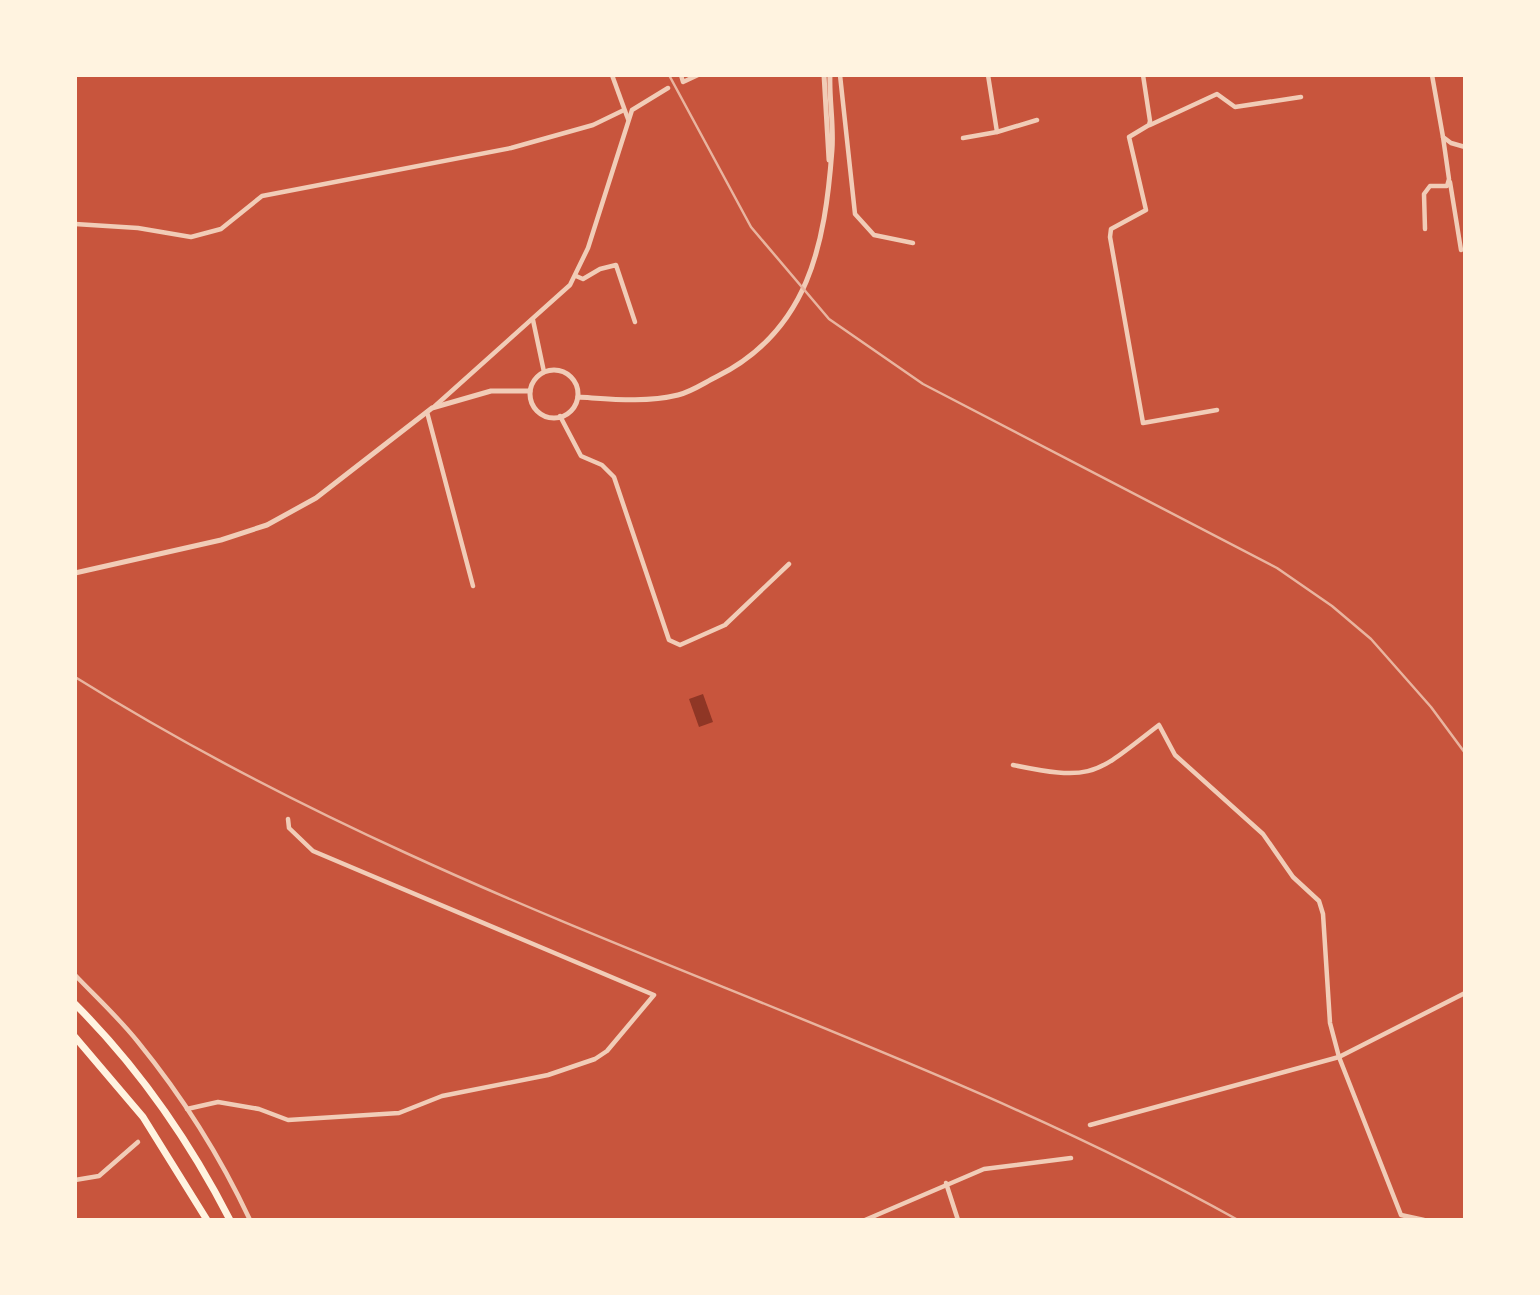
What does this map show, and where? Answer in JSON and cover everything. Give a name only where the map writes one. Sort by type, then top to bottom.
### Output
[{"type":"highway","points":[[75,1004],[117,1049],[177,1130],[230,1220]]},
{"type":"highway","points":[[75,1037],[143,1118],[207,1220]]},
{"type":"street","points":[[611,75],[628,120]]},
{"type":"street","points":[[681,75],[683,82],[698,75]]},
{"type":"street","points":[[824,75],[830,163]]},
{"type":"street","points":[[578,397],[628,401],[679,395],[730,371],[775,337],[814,267],[827,206],[830,75]]},
{"type":"street","points":[[840,75],[855,214],[874,235],[913,243]]},
{"type":"street","points":[[988,75],[998,132]]},
{"type":"street","points":[[1143,75],[1149,125]]},
{"type":"street","points":[[1432,75],[1461,250]]},
{"type":"street","points":[[75,573],[221,540],[293,513],[429,410],[570,285],[588,248],[632,110],[668,88]]},
{"type":"street","points":[[1217,410],[1143,423],[1110,237],[1111,229],[1146,210],[1129,137],[1217,94],[1235,107],[1301,97]]},
{"type":"street","points":[[75,225],[138,228],[191,237],[221,229],[262,196],[511,148],[593,125],[624,110]]},
{"type":"street","points":[[963,138],[998,132],[1037,120]]},
{"type":"street","points":[[1443,137],[1451,143],[1465,147]]},
{"type":"street","points":[[1425,229],[1424,194],[1430,186],[1447,186],[1450,180]]},
{"type":"street","points":[[576,276],[583,279],[600,269],[616,265],[635,322]]},
{"type":"street","points":[[533,320],[544,372]]},
{"type":"street","points":[[558,370],[571,377],[578,397],[570,411],[560,416],[539,413],[531,399],[530,391],[533,383],[544,372],[558,370]]},
{"type":"street","points":[[429,410],[491,391],[530,391]]},
{"type":"street","points":[[429,410],[473,586]]},
{"type":"street","points":[[560,416],[581,456],[602,465],[614,477],[669,640],[680,645],[725,625],[789,564]]},
{"type":"street","points":[[1013,765],[1076,775],[1102,769],[1159,725],[1175,755],[1263,834],[1293,877],[1319,901],[1323,914],[1330,1023],[1339,1057],[1401,1215],[1424,1220]]},
{"type":"street","points":[[187,1109],[219,1101],[288,1120],[399,1113],[442,1096],[548,1075],[595,1059],[607,1051],[654,995],[313,851],[289,828],[288,818]]},
{"type":"street","points":[[75,975],[138,1041],[187,1109],[227,1172],[250,1220]]},
{"type":"street","points":[[1090,1125],[1339,1057],[1465,993]]},
{"type":"street","points":[[75,1180],[99,1177],[138,1142]]},
{"type":"street","points":[[865,1220],[947,1183],[997,1166],[1071,1157]]},
{"type":"street","points":[[947,1183],[958,1220]]},
{"type":"shaded area","points":[[703,694],[713,722],[699,727],[689,699]]},
{"type":"railway","points":[[669,75],[751,227],[829,319],[923,384],[1277,568],[1332,606],[1371,639],[1431,707],[1465,753]]},
{"type":"railway","points":[[75,677],[196,748],[363,833],[510,899],[931,1072],[1137,1167],[1238,1220]]}]
